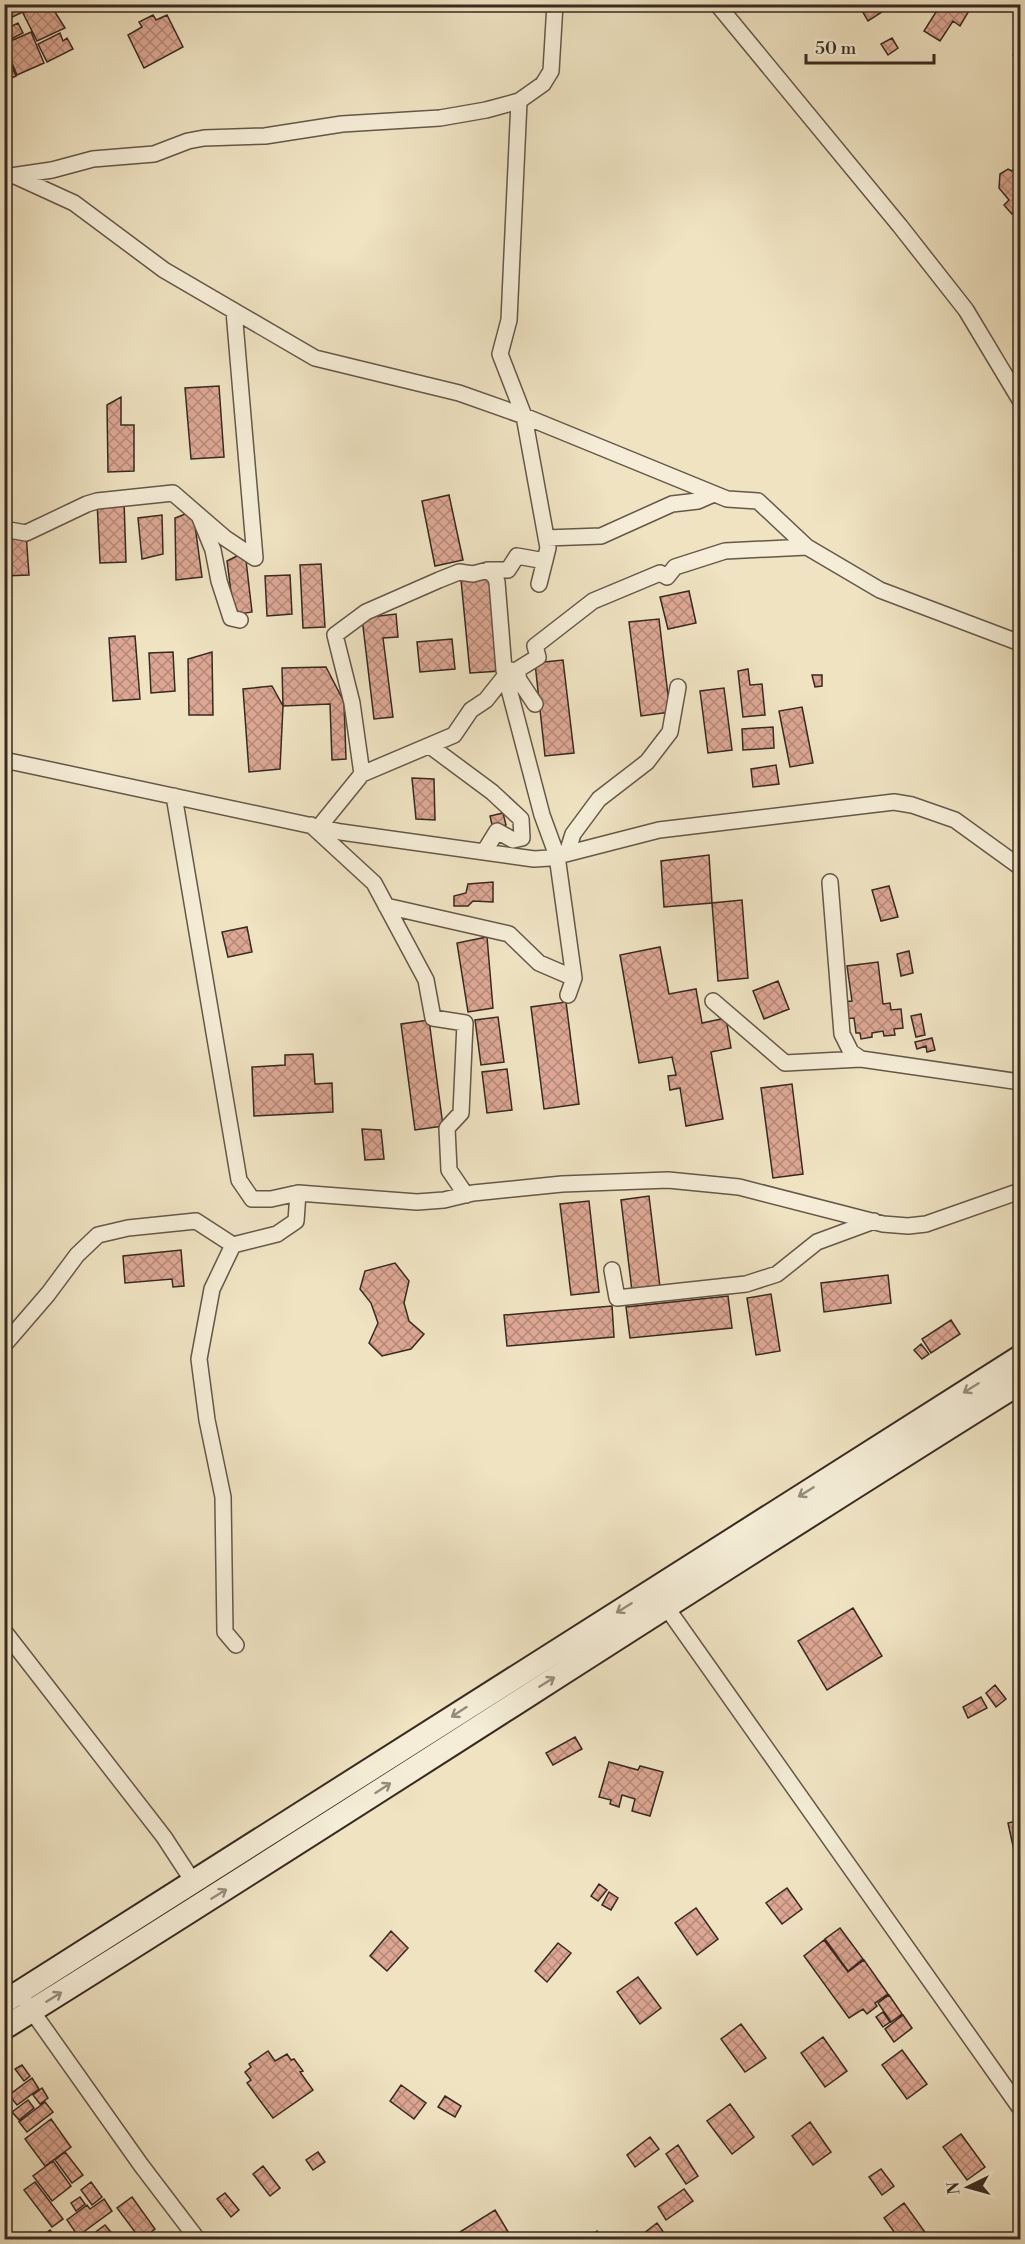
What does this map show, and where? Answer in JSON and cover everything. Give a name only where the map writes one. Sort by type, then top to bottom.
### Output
[{"type":"main road","points":[[19,2002],[260,1868],[1020,1357]]},
{"type":"main road","points":[[4,2028],[19,2002],[194,1883],[660,1598],[1020,1383]]},
{"type":"street","points":[[10,176],[52,170],[93,159],[154,154],[188,141],[204,138],[265,136],[342,124],[440,118],[486,110],[519,101],[543,84],[551,71],[555,4]]},
{"type":"street","points":[[717,4],[900,226],[966,310],[1020,400]]},
{"type":"street","points":[[519,101],[509,320],[500,354],[524,416],[548,548],[539,584]]},
{"type":"street","points":[[10,176],[74,203],[164,270],[315,358],[459,393],[524,416],[727,499],[759,501],[807,547],[880,590],[1020,643]]},
{"type":"street","points":[[4,529],[26,533],[97,501],[172,493],[225,538],[255,558],[234,310]]},
{"type":"street","points":[[546,538],[601,536],[672,504],[698,501],[714,494]]},
{"type":"street","points":[[199,516],[213,550],[219,581],[231,618],[240,620]]},
{"type":"street","points":[[315,826],[362,774],[454,735],[471,710],[486,700],[509,672],[538,657],[535,646],[593,601],[644,578],[660,573],[667,577],[675,567],[725,551],[807,547]]},
{"type":"street","points":[[362,774],[352,703],[335,635],[366,612],[439,580],[459,573],[473,574],[488,570],[508,570],[517,556],[545,561]]},
{"type":"street","points":[[488,570],[495,577],[509,672],[542,815],[562,855],[574,978],[568,994]]},
{"type":"street","points":[[509,672],[519,680],[535,704]]},
{"type":"street","points":[[562,855],[573,834],[599,800],[647,762],[670,732],[678,687]]},
{"type":"street","points":[[430,746],[492,792],[521,819],[522,838],[513,840],[497,831],[484,852]]},
{"type":"street","points":[[4,760],[315,826],[534,860],[659,830],[894,802],[912,805],[955,820],[1020,867]]},
{"type":"street","points":[[174,796],[239,1180],[252,1199],[298,1193],[417,1202],[562,1184],[668,1180],[739,1187],[874,1221],[908,1226],[926,1224],[1020,1191]]},
{"type":"street","points":[[315,826],[374,883],[426,980],[434,1018],[465,1023],[461,1113],[447,1128],[449,1170],[466,1195]]},
{"type":"street","points":[[830,882],[842,1034],[851,1052],[861,1059]]},
{"type":"street","points":[[386,906],[509,934],[539,963],[574,978]]},
{"type":"street","points":[[713,1001],[784,1063],[861,1059],[1020,1082]]},
{"type":"street","points":[[4,1345],[48,1294],[77,1255],[98,1235],[128,1228],[196,1221],[233,1245],[277,1234],[296,1221],[298,1193]]},
{"type":"street","points":[[612,1270],[617,1299],[746,1284],[777,1274],[817,1242],[874,1221]]},
{"type":"street","points":[[233,1245],[212,1289],[199,1359],[207,1420],[223,1497],[225,1632],[236,1645]]},
{"type":"street","points":[[660,1598],[1020,2108]]},
{"type":"street","points":[[4,1631],[164,1837],[194,1883]]},
{"type":"street","points":[[19,2002],[198,2240]]},
{"type":"building","points":[[4,4],[32,4],[33,7],[4,21]]},
{"type":"building","points":[[39,4],[50,4],[65,28],[37,41],[23,13]]},
{"type":"building","points":[[858,4],[881,4],[885,10],[868,21]]},
{"type":"building","points":[[941,4],[973,4],[960,26],[953,21],[940,41],[924,31]]},
{"type":"building","points":[[1010,4],[1020,4],[1020,12]]},
{"type":"building","points":[[153,15],[156,20],[167,15],[183,47],[144,68],[128,35],[142,27],[139,22]]},
{"type":"building","points":[[18,23],[23,33],[5,42],[4,30]]},
{"type":"building","points":[[31,32],[44,63],[17,75],[4,44]]},
{"type":"building","points":[[60,33],[63,41],[67,38],[73,49],[47,62],[38,44]]},
{"type":"building","points":[[892,38],[898,48],[888,55],[881,44]]},
{"type":"building","points":[[1020,45],[1020,60],[1013,55]]},
{"type":"building","points":[[4,62],[6,67],[11,65],[16,76],[4,81]]},
{"type":"building","points":[[1018,165],[1020,166],[1020,218],[1016,212],[1012,214],[1004,205],[1009,200],[999,188],[1000,174],[1008,169],[1012,171]]},
{"type":"building","points":[[219,386],[224,457],[191,459],[185,388]]},
{"type":"building","points":[[121,397],[121,425],[134,425],[134,471],[108,472],[107,405]]},
{"type":"building","points":[[449,495],[463,560],[435,566],[422,501]]},
{"type":"building","points":[[124,500],[126,562],[100,563],[97,501]]},
{"type":"building","points":[[193,511],[202,577],[176,580],[175,518]]},
{"type":"building","points":[[162,515],[163,554],[142,559],[138,518]]},
{"type":"building","points":[[26,533],[29,575],[4,576],[4,535]]},
{"type":"building","points":[[245,552],[252,612],[234,615],[227,561]]},
{"type":"building","points":[[321,564],[325,627],[303,628],[300,565]]},
{"type":"building","points":[[290,575],[292,614],[267,616],[265,576]]},
{"type":"building","points":[[493,578],[501,671],[470,673],[461,580]]},
{"type":"building","points":[[689,591],[696,623],[668,629],[660,597]]},
{"type":"building","points":[[396,614],[398,637],[383,638],[393,717],[374,719],[362,618]]},
{"type":"building","points":[[659,619],[670,712],[641,716],[629,622]]},
{"type":"building","points":[[135,636],[140,699],[113,701],[109,638]]},
{"type":"building","points":[[452,639],[455,669],[420,672],[417,642]]},
{"type":"building","points":[[173,652],[175,691],[151,693],[149,653]]},
{"type":"building","points":[[212,652],[213,715],[189,715],[188,659]]},
{"type":"building","points":[[563,660],[574,753],[545,756],[535,663]]},
{"type":"building","points":[[326,667],[344,702],[346,759],[332,760],[330,704],[283,706],[282,668]]},
{"type":"building","points":[[748,669],[750,685],[762,684],[765,715],[743,717],[738,671]]},
{"type":"building","points":[[812,675],[822,675],[822,686],[815,687]]},
{"type":"building","points":[[272,686],[283,706],[280,769],[249,772],[243,689]]},
{"type":"building","points":[[724,688],[732,750],[708,753],[700,691]]},
{"type":"building","points":[[802,707],[813,763],[790,767],[779,711]]},
{"type":"building","points":[[773,727],[774,748],[743,750],[742,729]]},
{"type":"building","points":[[776,765],[779,784],[753,787],[751,769]]},
{"type":"building","points":[[412,778],[434,779],[435,820],[416,819]]},
{"type":"building","points":[[503,813],[506,825],[493,829],[490,816]]},
{"type":"building","points":[[709,855],[712,903],[664,907],[661,861]]},
{"type":"building","points":[[493,882],[493,902],[473,901],[468,906],[454,906],[454,896],[466,893],[468,884]]},
{"type":"building","points":[[889,886],[898,917],[881,921],[872,890]]},
{"type":"building","points":[[742,900],[748,978],[718,981],[712,903]]},
{"type":"building","points":[[247,927],[252,952],[228,957],[222,932]]},
{"type":"building","points":[[487,937],[493,1008],[468,1012],[457,943]]},
{"type":"building","points":[[660,947],[669,994],[696,989],[702,1023],[726,1018],[731,1048],[711,1052],[723,1119],[686,1126],[680,1088],[670,1090],[668,1076],[676,1075],[672,1057],[639,1063],[620,955]]},
{"type":"building","points":[[909,951],[913,973],[901,976],[897,954]]},
{"type":"building","points":[[878,962],[883,1004],[890,1003],[891,1010],[901,1009],[903,1028],[894,1029],[895,1035],[884,1036],[883,1031],[872,1033],[872,1037],[861,1039],[860,1033],[856,1033],[854,1018],[844,1019],[842,1002],[852,1001],[847,966]]},
{"type":"building","points":[[778,981],[789,1009],[764,1019],[753,991]]},
{"type":"building","points":[[566,1002],[579,1104],[544,1109],[531,1007]]},
{"type":"building","points":[[921,1014],[925,1035],[916,1037],[911,1016]]},
{"type":"building","points":[[498,1017],[504,1062],[481,1065],[475,1020]]},
{"type":"building","points":[[429,1020],[443,1126],[415,1130],[401,1024]]},
{"type":"building","points":[[932,1038],[935,1050],[927,1052],[926,1046],[917,1049],[915,1042]]},
{"type":"building","points":[[313,1054],[315,1084],[332,1083],[333,1112],[254,1116],[252,1067],[285,1065],[285,1055]]},
{"type":"building","points":[[507,1069],[512,1110],[487,1113],[482,1072]]},
{"type":"building","points":[[792,1084],[803,1174],[773,1178],[761,1088]]},
{"type":"building","points":[[362,1129],[381,1130],[384,1159],[365,1160]]},
{"type":"building","points":[[649,1196],[660,1287],[632,1291],[621,1200]]},
{"type":"building","points":[[589,1201],[599,1292],[571,1295],[560,1204]]},
{"type":"building","points":[[181,1250],[184,1286],[173,1287],[172,1279],[125,1283],[123,1256]]},
{"type":"building","points":[[395,1263],[409,1281],[404,1303],[409,1321],[424,1334],[411,1349],[382,1356],[369,1343],[378,1323],[371,1303],[360,1289],[365,1271]]},
{"type":"building","points":[[888,1275],[891,1303],[824,1312],[821,1283]]},
{"type":"building","points":[[771,1294],[780,1351],[756,1355],[747,1298]]},
{"type":"building","points":[[728,1296],[732,1328],[630,1338],[626,1307]]},
{"type":"building","points":[[612,1306],[614,1337],[507,1346],[504,1315]]},
{"type":"building","points":[[951,1320],[960,1334],[931,1353],[922,1339]]},
{"type":"building","points":[[921,1344],[929,1354],[922,1359],[914,1350]]},
{"type":"building","points":[[853,1608],[882,1656],[827,1690],[798,1641]]},
{"type":"building","points":[[995,1685],[1006,1699],[996,1707],[986,1693]]},
{"type":"building","points":[[981,1697],[987,1708],[968,1718],[963,1707]]},
{"type":"building","points":[[575,1737],[582,1749],[553,1765],[546,1753]]},
{"type":"building","points":[[609,1762],[638,1770],[640,1766],[663,1772],[650,1816],[632,1811],[635,1799],[622,1795],[619,1807],[610,1804],[611,1800],[599,1797]]},
{"type":"building","points":[[1020,1820],[1020,1854],[1015,1855],[1008,1823]]},
{"type":"building","points":[[599,1884],[607,1890],[598,1901],[591,1896]]},
{"type":"building","points":[[787,1888],[802,1909],[782,1924],[766,1903]]},
{"type":"building","points":[[609,1892],[618,1898],[611,1910],[602,1905]]},
{"type":"building","points":[[696,1908],[718,1939],[697,1955],[675,1923]]},
{"type":"building","points":[[840,1928],[863,1959],[848,1971],[825,1939]]},
{"type":"building","points":[[391,1931],[408,1948],[387,1971],[370,1956]]},
{"type":"building","points":[[824,1940],[848,1972],[864,1960],[888,1994],[875,2003],[877,2006],[867,2014],[863,2009],[849,2018],[804,1956]]},
{"type":"building","points":[[558,1943],[571,1953],[547,1982],[535,1971]]},
{"type":"building","points":[[638,1977],[661,2008],[640,2024],[617,1992]]},
{"type":"building","points":[[889,1995],[902,2014],[891,2022],[878,2003]]},
{"type":"building","points":[[883,2012],[890,2022],[883,2027],[876,2017]]},
{"type":"building","points":[[903,2015],[912,2028],[894,2042],[885,2029]]},
{"type":"building","points":[[741,2024],[766,2058],[745,2072],[721,2039]]},
{"type":"building","points":[[823,2037],[847,2071],[825,2087],[801,2053]]},
{"type":"building","points":[[902,2050],[927,2084],[907,2099],[882,2065]]},
{"type":"building","points":[[268,2051],[275,2061],[287,2054],[291,2060],[294,2059],[313,2090],[273,2118],[247,2083],[251,2080],[245,2072],[251,2067],[249,2064]]},
{"type":"building","points":[[22,2065],[30,2076],[24,2081],[15,2069]]},
{"type":"building","points":[[32,2078],[39,2089],[17,2105],[9,2095]]},
{"type":"building","points":[[401,2085],[426,2103],[414,2119],[390,2101]]},
{"type":"building","points":[[42,2088],[48,2098],[40,2104],[33,2095]]},
{"type":"building","points":[[445,2096],[461,2106],[455,2117],[438,2107]]},
{"type":"building","points":[[4,2100],[10,2110],[4,2113]]},
{"type":"building","points":[[28,2100],[34,2108],[19,2120],[12,2112]]},
{"type":"building","points":[[45,2102],[53,2112],[27,2132],[19,2122]]},
{"type":"building","points":[[730,2104],[754,2137],[732,2154],[707,2121]]},
{"type":"building","points":[[51,2119],[71,2147],[45,2166],[25,2139]]},
{"type":"building","points":[[810,2122],[831,2152],[813,2165],[792,2136]]},
{"type":"building","points":[[961,2134],[985,2167],[967,2180],[943,2147]]},
{"type":"building","points":[[650,2137],[659,2149],[635,2167],[627,2155]]},
{"type":"building","points":[[678,2145],[698,2176],[686,2184],[666,2154]]},
{"type":"building","points":[[65,2152],[83,2175],[72,2183],[55,2160]]},
{"type":"building","points":[[318,2152],[325,2162],[313,2170],[306,2160]]},
{"type":"building","points":[[53,2161],[71,2186],[52,2201],[33,2176]]},
{"type":"building","points":[[263,2166],[280,2188],[270,2196],[253,2174]]},
{"type":"building","points":[[881,2169],[894,2186],[882,2195],[869,2177]]},
{"type":"building","points":[[35,2182],[63,2219],[52,2227],[24,2190]]},
{"type":"building","points":[[91,2182],[102,2197],[92,2205],[81,2190]]},
{"type":"building","points":[[684,2189],[693,2201],[666,2220],[658,2207]]},
{"type":"building","points":[[225,2193],[239,2210],[231,2217],[217,2199]]},
{"type":"building","points":[[80,2197],[85,2204],[76,2211],[71,2203]]},
{"type":"building","points":[[132,2197],[155,2229],[141,2240],[117,2208]]},
{"type":"building","points":[[104,2199],[112,2211],[78,2236],[67,2220],[87,2205],[90,2209]]},
{"type":"building","points":[[904,2203],[927,2235],[920,2240],[900,2240],[884,2218]]},
{"type":"building","points":[[495,2210],[513,2240],[447,2240]]},
{"type":"building","points":[[657,2223],[669,2240],[635,2240]]},
{"type":"building","points":[[105,2225],[114,2236],[109,2240],[91,2240],[89,2237]]},
{"type":"building","points":[[50,2230],[57,2240],[37,2240]]},
{"type":"building","points":[[597,2231],[603,2240],[586,2240]]},
{"type":"building","points":[[821,2234],[825,2240],[813,2240]]}]
